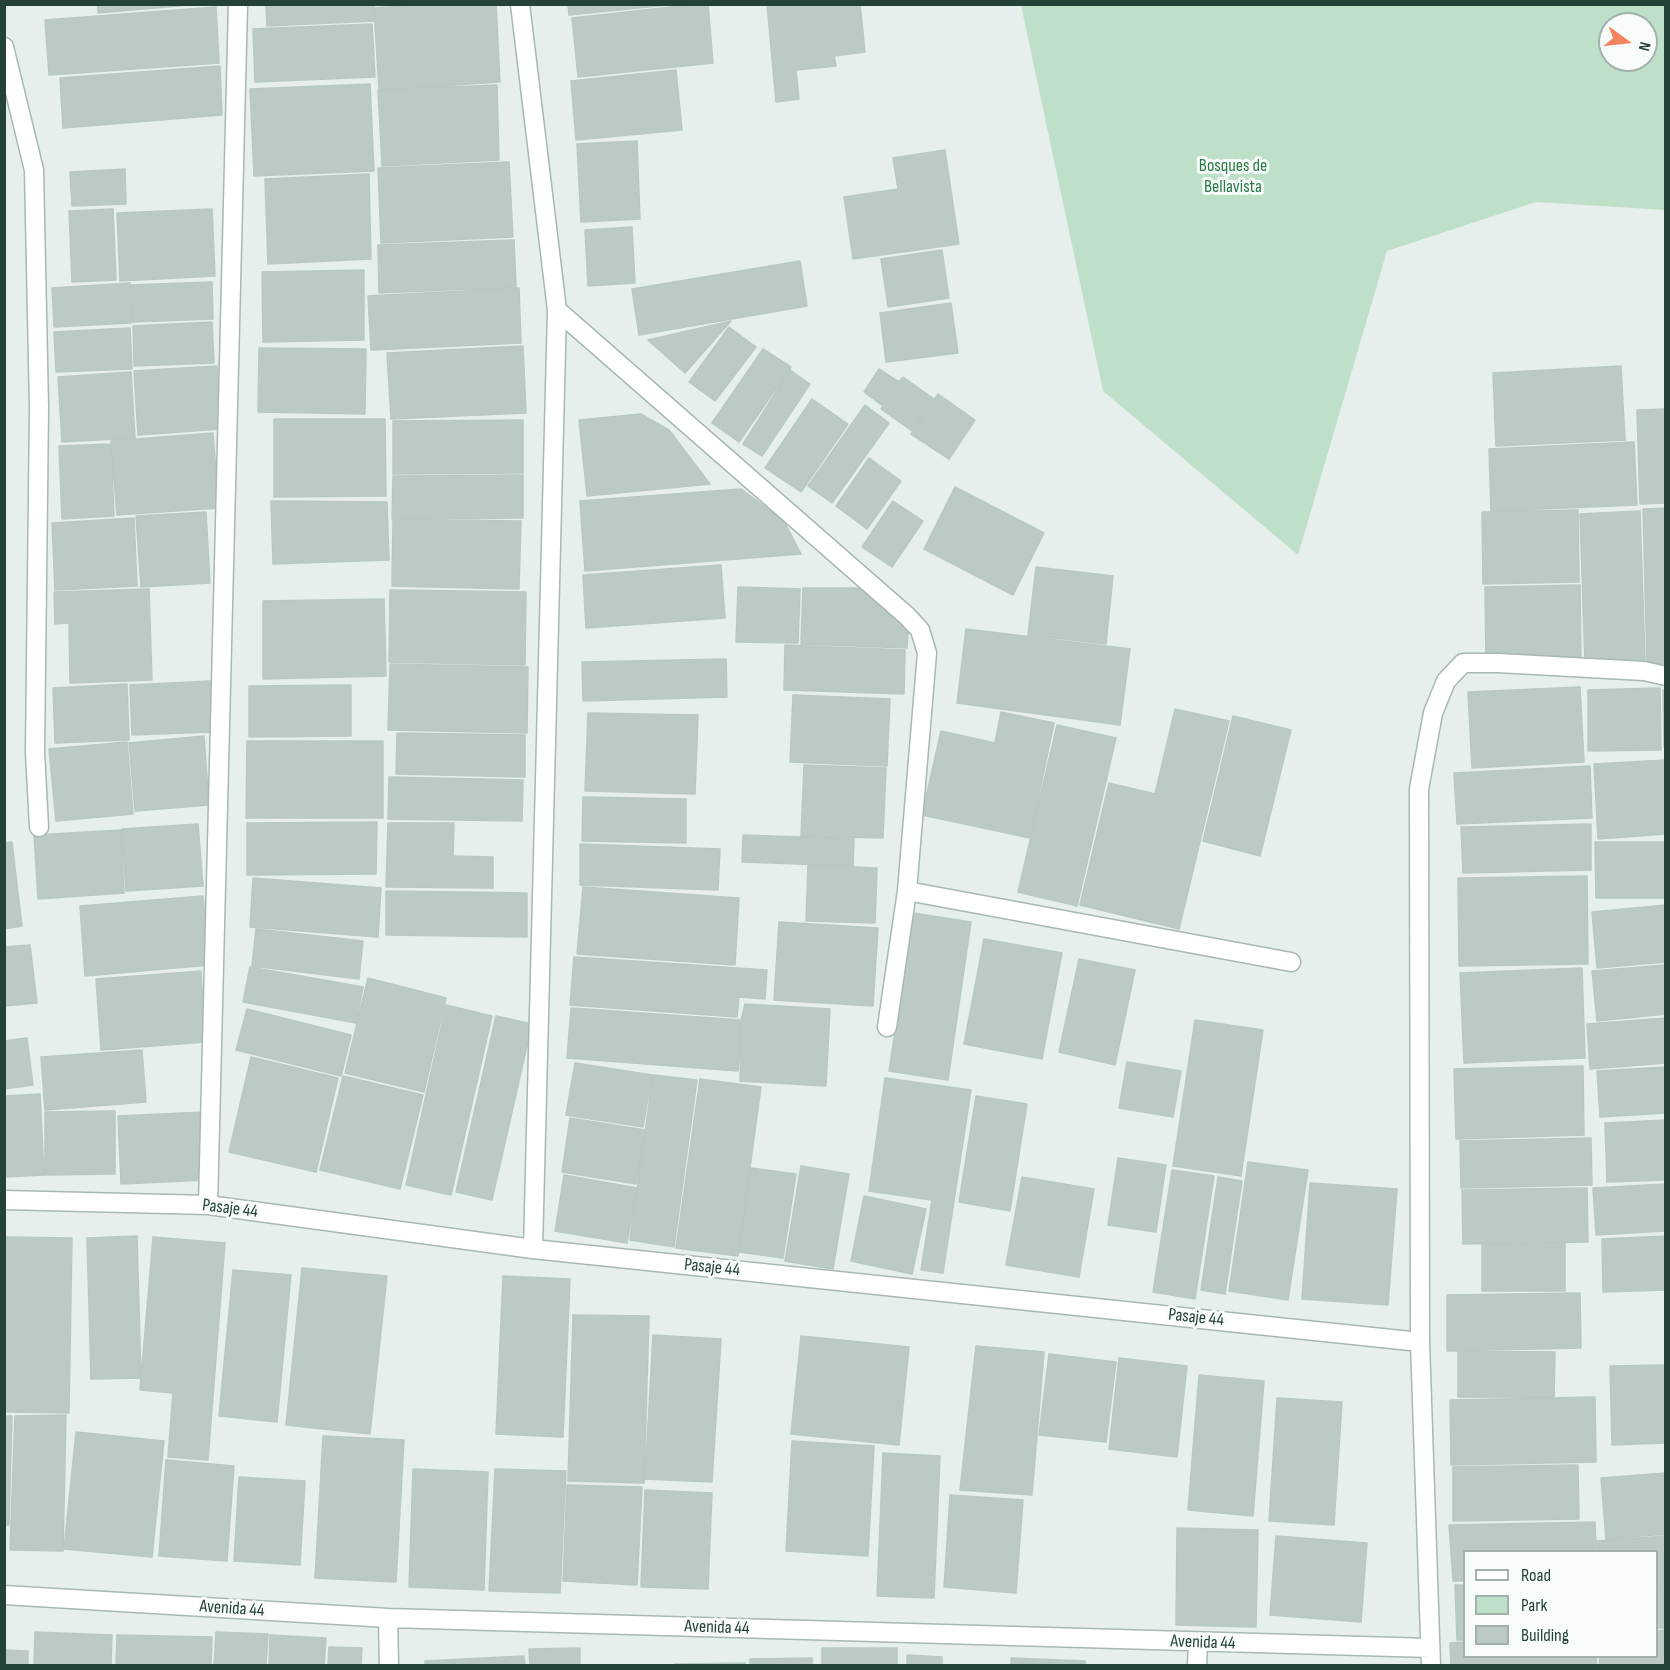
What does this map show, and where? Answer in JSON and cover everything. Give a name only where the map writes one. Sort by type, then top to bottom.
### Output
[{"type":"street","points":[[208,1205],[238,4]]},
{"type":"street","points":[[520,4],[557,310],[533,1249]]},
{"type":"street","points":[[4,47],[34,170],[39,408],[35,752],[39,827]]},
{"type":"street","points":[[557,310],[908,616],[920,630],[927,653],[907,891],[887,1027]]},
{"type":"street","points":[[1431,1657],[1420,1342],[1419,789],[1433,712],[1446,681],[1463,663],[1644,671],[1665,676]]},
{"type":"street","points":[[907,891],[1291,962]]},
{"type":"street","name":"Pasaje 44","points":[[4,1200],[208,1205],[533,1249],[1420,1342]]},
{"type":"street","name":"Avenida 44","points":[[4,1595],[388,1618],[1198,1643],[1431,1657]]},
{"type":"street","points":[[388,1618],[389,1665]]},
{"type":"street","points":[[1197,1665],[1198,1643]]},
{"type":"green space","name":"Bosques de Bellavista","points":[[1021,5],[1665,5],[1665,210],[1536,202],[1387,251],[1298,555],[1103,391]]},
{"type":"building","points":[[98,4],[201,4],[98,13]]},
{"type":"building","points":[[266,4],[374,4],[375,21],[267,26]]},
{"type":"building","points":[[424,4],[496,4],[500,82],[379,90],[374,8]]},
{"type":"building","points":[[568,4],[678,4],[569,15]]},
{"type":"building","points":[[708,4],[713,63],[578,77],[572,18]]},
{"type":"building","points":[[767,4],[860,4],[865,52],[834,56],[836,66],[796,70],[799,99],[776,102]]},
{"type":"building","points":[[216,7],[219,63],[49,75],[45,20]]},
{"type":"building","points":[[372,24],[375,77],[255,82],[253,29]]},
{"type":"building","points":[[220,66],[222,115],[63,128],[60,78]]},
{"type":"building","points":[[676,70],[682,130],[576,140],[571,81]]},
{"type":"building","points":[[370,84],[374,171],[254,176],[250,89]]},
{"type":"building","points":[[497,85],[499,160],[382,166],[378,90]]},
{"type":"building","points":[[637,141],[640,219],[581,222],[577,144]]},
{"type":"building","points":[[945,150],[959,244],[853,259],[844,197],[898,189],[893,158]]},
{"type":"building","points":[[509,162],[513,237],[381,243],[378,168]]},
{"type":"building","points":[[125,169],[126,204],[72,206],[70,172]]},
{"type":"building","points":[[369,174],[371,259],[268,264],[265,179]]},
{"type":"building","points":[[113,209],[116,280],[72,282],[69,211]]},
{"type":"building","points":[[212,209],[215,276],[120,281],[117,213]]},
{"type":"building","points":[[632,227],[635,283],[588,286],[585,230]]},
{"type":"building","points":[[514,240],[516,287],[379,293],[378,245]]},
{"type":"building","points":[[942,250],[949,298],[888,307],[881,259]]},
{"type":"building","points":[[800,261],[807,306],[639,335],[632,289]]},
{"type":"building","points":[[364,270],[364,340],[263,342],[262,272]]},
{"type":"building","points":[[212,282],[213,319],[132,322],[130,285]]},
{"type":"building","points":[[130,283],[131,323],[54,327],[52,288]]},
{"type":"building","points":[[519,288],[521,343],[371,350],[368,296]]},
{"type":"building","points":[[951,303],[958,353],[886,362],[880,313]]},
{"type":"building","points":[[731,321],[685,373],[648,340]]},
{"type":"building","points":[[212,322],[214,363],[134,366],[133,326]]},
{"type":"building","points":[[729,327],[756,347],[715,401],[689,382]]},
{"type":"building","points":[[130,328],[132,369],[56,372],[54,332]]},
{"type":"building","points":[[523,346],[526,413],[391,419],[387,353]]},
{"type":"building","points":[[259,348],[366,349],[365,414],[258,412]]},
{"type":"building","points":[[763,349],[791,367],[739,442],[712,423]]},
{"type":"building","points":[[217,366],[220,429],[138,435],[134,371]]},
{"type":"building","points":[[1621,366],[1625,440],[1496,446],[1493,373]]},
{"type":"building","points":[[879,369],[899,382],[903,377],[934,399],[912,431],[881,409],[883,406],[864,392]]},
{"type":"building","points":[[790,370],[810,384],[762,456],[743,444]]},
{"type":"building","points":[[131,372],[135,438],[62,442],[58,377]]},
{"type":"building","points":[[938,394],[975,420],[949,459],[911,434]]},
{"type":"building","points":[[812,399],[848,424],[801,492],[765,468]]},
{"type":"building","points":[[865,405],[889,423],[832,503],[808,486]]},
{"type":"building","points":[[1666,409],[1666,503],[1640,504],[1637,410]]},
{"type":"building","points":[[641,414],[669,430],[710,484],[587,496],[579,420]]},
{"type":"building","points":[[274,419],[385,419],[386,496],[274,497]]},
{"type":"building","points":[[523,420],[523,473],[393,474],[393,421]]},
{"type":"building","points":[[213,433],[219,508],[117,515],[111,441]]},
{"type":"building","points":[[1634,442],[1637,505],[1491,511],[1489,449]]},
{"type":"building","points":[[111,444],[114,516],[62,519],[59,446]]},
{"type":"building","points":[[869,458],[901,481],[867,529],[836,506]]},
{"type":"building","points":[[523,475],[523,518],[392,519],[393,476]]},
{"type":"building","points":[[955,487],[1044,533],[1013,595],[924,549]]},
{"type":"building","points":[[741,489],[784,521],[801,554],[585,571],[580,501]]},
{"type":"building","points":[[271,501],[387,502],[389,560],[273,564]]},
{"type":"building","points":[[893,501],[923,521],[892,567],[862,547]]},
{"type":"building","points":[[1666,508],[1666,664],[1647,664],[1643,509]]},
{"type":"building","points":[[1578,510],[1579,582],[1483,584],[1482,512]]},
{"type":"building","points":[[1640,511],[1645,661],[1585,663],[1580,514]]},
{"type":"building","points":[[206,512],[210,583],[141,587],[136,516]]},
{"type":"building","points":[[134,518],[137,586],[55,590],[52,523]]},
{"type":"building","points":[[393,519],[521,521],[519,589],[392,586]]},
{"type":"building","points":[[721,565],[725,618],[586,628],[583,575]]},
{"type":"building","points":[[1036,567],[1113,576],[1106,644],[1028,635]]},
{"type":"building","points":[[1580,585],[1581,660],[1486,662],[1485,587]]},
{"type":"building","points":[[738,587],[800,589],[798,643],[736,642]]},
{"type":"building","points":[[803,588],[861,588],[908,630],[907,648],[801,644]]},
{"type":"building","points":[[149,589],[152,680],[70,683],[69,623],[55,624],[54,592]]},
{"type":"building","points":[[390,590],[526,592],[525,665],[389,662]]},
{"type":"building","points":[[384,599],[386,676],[263,679],[263,601]]},
{"type":"building","points":[[966,629],[1130,649],[1120,725],[957,703]]},
{"type":"building","points":[[785,645],[905,650],[904,694],[784,690]]},
{"type":"building","points":[[726,659],[727,697],[583,701],[582,662]]},
{"type":"building","points":[[390,664],[528,667],[527,733],[388,730]]},
{"type":"building","points":[[211,681],[212,732],[132,735],[130,685]]},
{"type":"building","points":[[127,684],[129,740],[55,743],[53,688]]},
{"type":"building","points":[[351,685],[351,736],[249,737],[249,686]]},
{"type":"building","points":[[1580,687],[1584,762],[1472,768],[1468,692]]},
{"type":"building","points":[[1660,688],[1661,750],[1588,751],[1588,690]]},
{"type":"building","points":[[1663,690],[1666,690],[1666,747],[1664,747]]},
{"type":"building","points":[[793,695],[890,699],[887,766],[790,762]]},
{"type":"building","points":[[1175,709],[1229,721],[1179,929],[1080,905],[1109,783],[1155,794]]},
{"type":"building","points":[[1001,712],[1054,723],[1030,838],[922,815],[941,731],[995,743]]},
{"type":"building","points":[[588,713],[698,715],[695,794],[585,791]]},
{"type":"building","points":[[1233,716],[1291,730],[1260,856],[1203,841]]},
{"type":"building","points":[[1057,725],[1116,738],[1077,906],[1018,892]]},
{"type":"building","points":[[397,733],[525,735],[525,777],[396,774]]},
{"type":"building","points":[[204,736],[209,805],[135,811],[129,743]]},
{"type":"building","points":[[247,741],[383,741],[383,818],[246,818]]},
{"type":"building","points":[[127,742],[133,814],[56,821],[49,749]]},
{"type":"building","points":[[1666,760],[1666,834],[1598,839],[1594,764]]},
{"type":"building","points":[[804,765],[886,768],[883,838],[801,836]]},
{"type":"building","points":[[1590,766],[1592,818],[1457,824],[1454,773]]},
{"type":"building","points":[[389,777],[523,780],[522,821],[388,819]]},
{"type":"building","points":[[583,797],[686,799],[686,843],[582,841]]},
{"type":"building","points":[[377,822],[376,874],[247,875],[247,823]]},
{"type":"building","points":[[388,823],[454,823],[453,856],[493,857],[493,888],[386,887]]},
{"type":"building","points":[[198,824],[203,886],[126,891],[122,829]]},
{"type":"building","points":[[1591,824],[1591,870],[1463,873],[1461,827]]},
{"type":"building","points":[[121,830],[124,893],[38,899],[34,835]]},
{"type":"building","points":[[743,835],[854,839],[853,866],[742,862]]},
{"type":"building","points":[[12,842],[22,926],[4,929],[4,843]]},
{"type":"building","points":[[1595,842],[1666,842],[1666,898],[1596,898]]},
{"type":"building","points":[[580,844],[720,849],[718,890],[580,885]]},
{"type":"building","points":[[808,865],[877,868],[875,923],[806,921]]},
{"type":"building","points":[[1587,876],[1588,964],[1459,966],[1458,878]]},
{"type":"building","points":[[253,878],[381,888],[378,937],[250,927]]},
{"type":"building","points":[[583,887],[739,898],[735,965],[577,954]]},
{"type":"building","points":[[386,891],[527,893],[527,937],[386,935]]},
{"type":"building","points":[[203,896],[210,965],[85,976],[80,906]]},
{"type":"building","points":[[1666,905],[1666,962],[1597,968],[1592,912]]},
{"type":"building","points":[[913,913],[971,922],[948,1080],[889,1071]]},
{"type":"building","points":[[779,922],[878,928],[873,1006],[774,1000]]},
{"type":"building","points":[[256,929],[363,941],[359,979],[252,966]]},
{"type":"building","points":[[984,939],[1062,953],[1042,1059],[964,1044]]},
{"type":"building","points":[[30,945],[37,1003],[4,1006],[4,947]]},
{"type":"building","points":[[574,957],[767,970],[765,999],[739,997],[737,1017],[570,1005]]},
{"type":"building","points":[[1079,959],[1135,970],[1115,1065],[1059,1052]]},
{"type":"building","points":[[1666,965],[1666,1014],[1597,1021],[1592,971]]},
{"type":"building","points":[[250,967],[363,987],[356,1023],[243,1002]]},
{"type":"building","points":[[1582,968],[1585,1058],[1464,1063],[1460,973]]},
{"type":"building","points":[[201,971],[205,1042],[101,1050],[96,979]]},
{"type":"building","points":[[368,978],[446,998],[424,1092],[345,1073]]},
{"type":"building","points":[[745,1004],[830,1009],[826,1086],[740,1081],[741,1020]]},
{"type":"building","points":[[446,1005],[492,1016],[451,1195],[406,1185]]},
{"type":"building","points":[[571,1008],[741,1020],[738,1071],[567,1058]]},
{"type":"building","points":[[247,1009],[351,1035],[341,1076],[236,1050]]},
{"type":"building","points":[[496,1016],[532,1024],[492,1200],[456,1192]]},
{"type":"building","points":[[1666,1018],[1666,1063],[1590,1069],[1587,1024]]},
{"type":"building","points":[[1195,1020],[1263,1030],[1241,1176],[1173,1166]]},
{"type":"building","points":[[27,1038],[33,1085],[4,1089],[4,1041]]},
{"type":"building","points":[[142,1050],[146,1102],[45,1110],[41,1057]]},
{"type":"building","points":[[251,1057],[338,1078],[316,1172],[229,1152]]},
{"type":"building","points":[[1127,1062],[1181,1071],[1173,1117],[1119,1108]]},
{"type":"building","points":[[575,1063],[652,1075],[643,1127],[566,1115]]},
{"type":"building","points":[[1583,1066],[1584,1135],[1456,1139],[1454,1069]]},
{"type":"building","points":[[1666,1067],[1666,1113],[1600,1117],[1597,1071]]},
{"type":"building","points":[[653,1075],[697,1080],[674,1247],[630,1240]]},
{"type":"building","points":[[343,1076],[423,1095],[400,1189],[320,1170]]},
{"type":"building","points":[[885,1078],[971,1090],[943,1273],[921,1270],[932,1200],[869,1191]]},
{"type":"building","points":[[700,1079],[761,1087],[738,1256],[676,1248]]},
{"type":"building","points":[[40,1094],[44,1175],[4,1177],[4,1096]]},
{"type":"building","points":[[976,1096],[1027,1104],[1010,1211],[959,1202]]},
{"type":"building","points":[[115,1111],[115,1174],[45,1175],[45,1112]]},
{"type":"building","points":[[204,1112],[206,1180],[121,1184],[118,1116]]},
{"type":"building","points":[[570,1118],[645,1130],[636,1184],[562,1172]]},
{"type":"building","points":[[1666,1120],[1666,1180],[1607,1182],[1605,1123]]},
{"type":"building","points":[[1591,1138],[1592,1185],[1461,1188],[1460,1141]]},
{"type":"building","points":[[1118,1158],[1166,1165],[1156,1232],[1108,1225]]},
{"type":"building","points":[[1248,1162],[1308,1170],[1288,1300],[1229,1291]]},
{"type":"building","points":[[801,1166],[849,1174],[833,1269],[785,1261]]},
{"type":"building","points":[[751,1168],[796,1174],[783,1258],[739,1252]]},
{"type":"building","points":[[1172,1170],[1214,1176],[1195,1299],[1153,1292]]},
{"type":"building","points":[[564,1175],[637,1188],[627,1243],[555,1231]]},
{"type":"building","points":[[1022,1177],[1094,1189],[1079,1277],[1006,1265]]},
{"type":"building","points":[[1218,1177],[1242,1181],[1225,1294],[1201,1290]]},
{"type":"building","points":[[1310,1183],[1397,1189],[1388,1305],[1302,1299]]},
{"type":"building","points":[[1666,1184],[1666,1231],[1596,1235],[1593,1188]]},
{"type":"building","points":[[1587,1188],[1588,1242],[1463,1244],[1462,1190]]},
{"type":"building","points":[[864,1196],[926,1209],[912,1274],[851,1261]]},
{"type":"building","points":[[137,1236],[141,1378],[91,1379],[87,1238]]},
{"type":"building","points":[[1666,1236],[1666,1290],[1603,1292],[1602,1239]]},
{"type":"building","points":[[4,1237],[72,1238],[69,1413],[4,1412]]},
{"type":"building","points":[[153,1237],[225,1243],[208,1460],[168,1457],[173,1393],[140,1390]]},
{"type":"building","points":[[1565,1243],[1565,1291],[1482,1291],[1482,1244]]},
{"type":"building","points":[[302,1268],[387,1276],[370,1434],[286,1425]]},
{"type":"building","points":[[233,1270],[291,1275],[277,1422],[219,1416]]},
{"type":"building","points":[[503,1276],[570,1279],[563,1437],[496,1434]]},
{"type":"building","points":[[1580,1293],[1581,1348],[1447,1351],[1447,1295]]},
{"type":"building","points":[[573,1315],[649,1316],[644,1483],[568,1481]]},
{"type":"building","points":[[653,1335],[721,1339],[712,1482],[645,1479]]},
{"type":"building","points":[[801,1336],[909,1347],[899,1445],[791,1434]]},
{"type":"building","points":[[976,1346],[1044,1352],[1032,1495],[960,1490]]},
{"type":"building","points":[[1458,1351],[1555,1352],[1554,1397],[1458,1397]]},
{"type":"building","points":[[1049,1354],[1116,1362],[1106,1442],[1039,1435]]},
{"type":"building","points":[[1119,1358],[1187,1366],[1177,1457],[1109,1449]]},
{"type":"building","points":[[1666,1365],[1666,1443],[1612,1445],[1610,1366]]},
{"type":"building","points":[[1199,1375],[1264,1381],[1253,1516],[1188,1510]]},
{"type":"building","points":[[1595,1397],[1596,1462],[1451,1465],[1450,1400]]},
{"type":"building","points":[[1277,1398],[1342,1402],[1334,1525],[1269,1521]]},
{"type":"building","points":[[66,1415],[63,1551],[10,1550],[15,1416]]},
{"type":"building","points":[[4,1416],[12,1416],[9,1525],[4,1525]]},
{"type":"building","points":[[76,1432],[164,1441],[152,1557],[64,1549]]},
{"type":"building","points":[[323,1436],[404,1440],[396,1582],[315,1578]]},
{"type":"building","points":[[792,1441],[874,1446],[868,1556],[786,1551]]},
{"type":"building","points":[[883,1453],[940,1456],[934,1598],[877,1596]]},
{"type":"building","points":[[166,1460],[234,1466],[227,1561],[159,1556]]},
{"type":"building","points":[[1578,1465],[1579,1519],[1453,1521],[1453,1467]]},
{"type":"building","points":[[413,1469],[488,1472],[484,1590],[409,1587]]},
{"type":"building","points":[[495,1469],[566,1471],[560,1593],[489,1591]]},
{"type":"building","points":[[1666,1473],[1666,1534],[1606,1539],[1601,1478]]},
{"type":"building","points":[[239,1477],[305,1481],[300,1565],[234,1561]]},
{"type":"building","points":[[567,1485],[642,1487],[637,1585],[563,1581]]},
{"type":"building","points":[[645,1490],[712,1493],[708,1589],[641,1587]]},
{"type":"building","points":[[950,1495],[1023,1500],[1016,1593],[944,1587]]},
{"type":"building","points":[[1595,1522],[1596,1550],[1463,1550],[1463,1581],[1453,1581],[1449,1525]]},
{"type":"building","points":[[1177,1528],[1258,1530],[1256,1627],[1176,1625]]},
{"type":"building","points":[[1276,1536],[1367,1543],[1361,1622],[1270,1615]]},
{"type":"building","points":[[1666,1536],[1666,1589],[1658,1590],[1658,1550],[1598,1550],[1597,1541]]},
{"type":"building","points":[[1455,1585],[1463,1585],[1463,1640],[1457,1640]]},
{"type":"building","points":[[1658,1591],[1666,1591],[1666,1628],[1658,1628]]},
{"type":"building","points":[[1666,1630],[1666,1666],[1600,1666],[1599,1658],[1658,1658],[1658,1631]]},
{"type":"building","points":[[35,1632],[112,1635],[111,1666],[34,1666]]},
{"type":"building","points":[[216,1632],[268,1634],[266,1666],[214,1666]]},
{"type":"building","points":[[117,1635],[212,1637],[211,1666],[116,1666]]},
{"type":"building","points":[[270,1635],[326,1638],[324,1666],[269,1666]]},
{"type":"building","points":[[1463,1642],[1463,1658],[1596,1658],[1597,1666],[1451,1666],[1450,1643]]},
{"type":"building","points":[[329,1647],[362,1648],[361,1666],[328,1666]]},
{"type":"building","points":[[580,1648],[580,1666],[530,1666],[529,1649]]},
{"type":"building","points":[[822,1648],[897,1648],[897,1666],[822,1666]]},
{"type":"building","points":[[4,1650],[28,1651],[28,1666],[4,1666]]},
{"type":"building","points":[[907,1655],[942,1657],[942,1666],[907,1666]]},
{"type":"building","points":[[524,1656],[525,1666],[425,1666],[425,1661]]},
{"type":"building","points":[[812,1658],[812,1666],[750,1666],[750,1659]]},
{"type":"building","points":[[1011,1658],[1085,1661],[1085,1666],[1011,1666]]},
{"type":"building","points":[[745,1663],[745,1666],[675,1666],[675,1664]]}]
